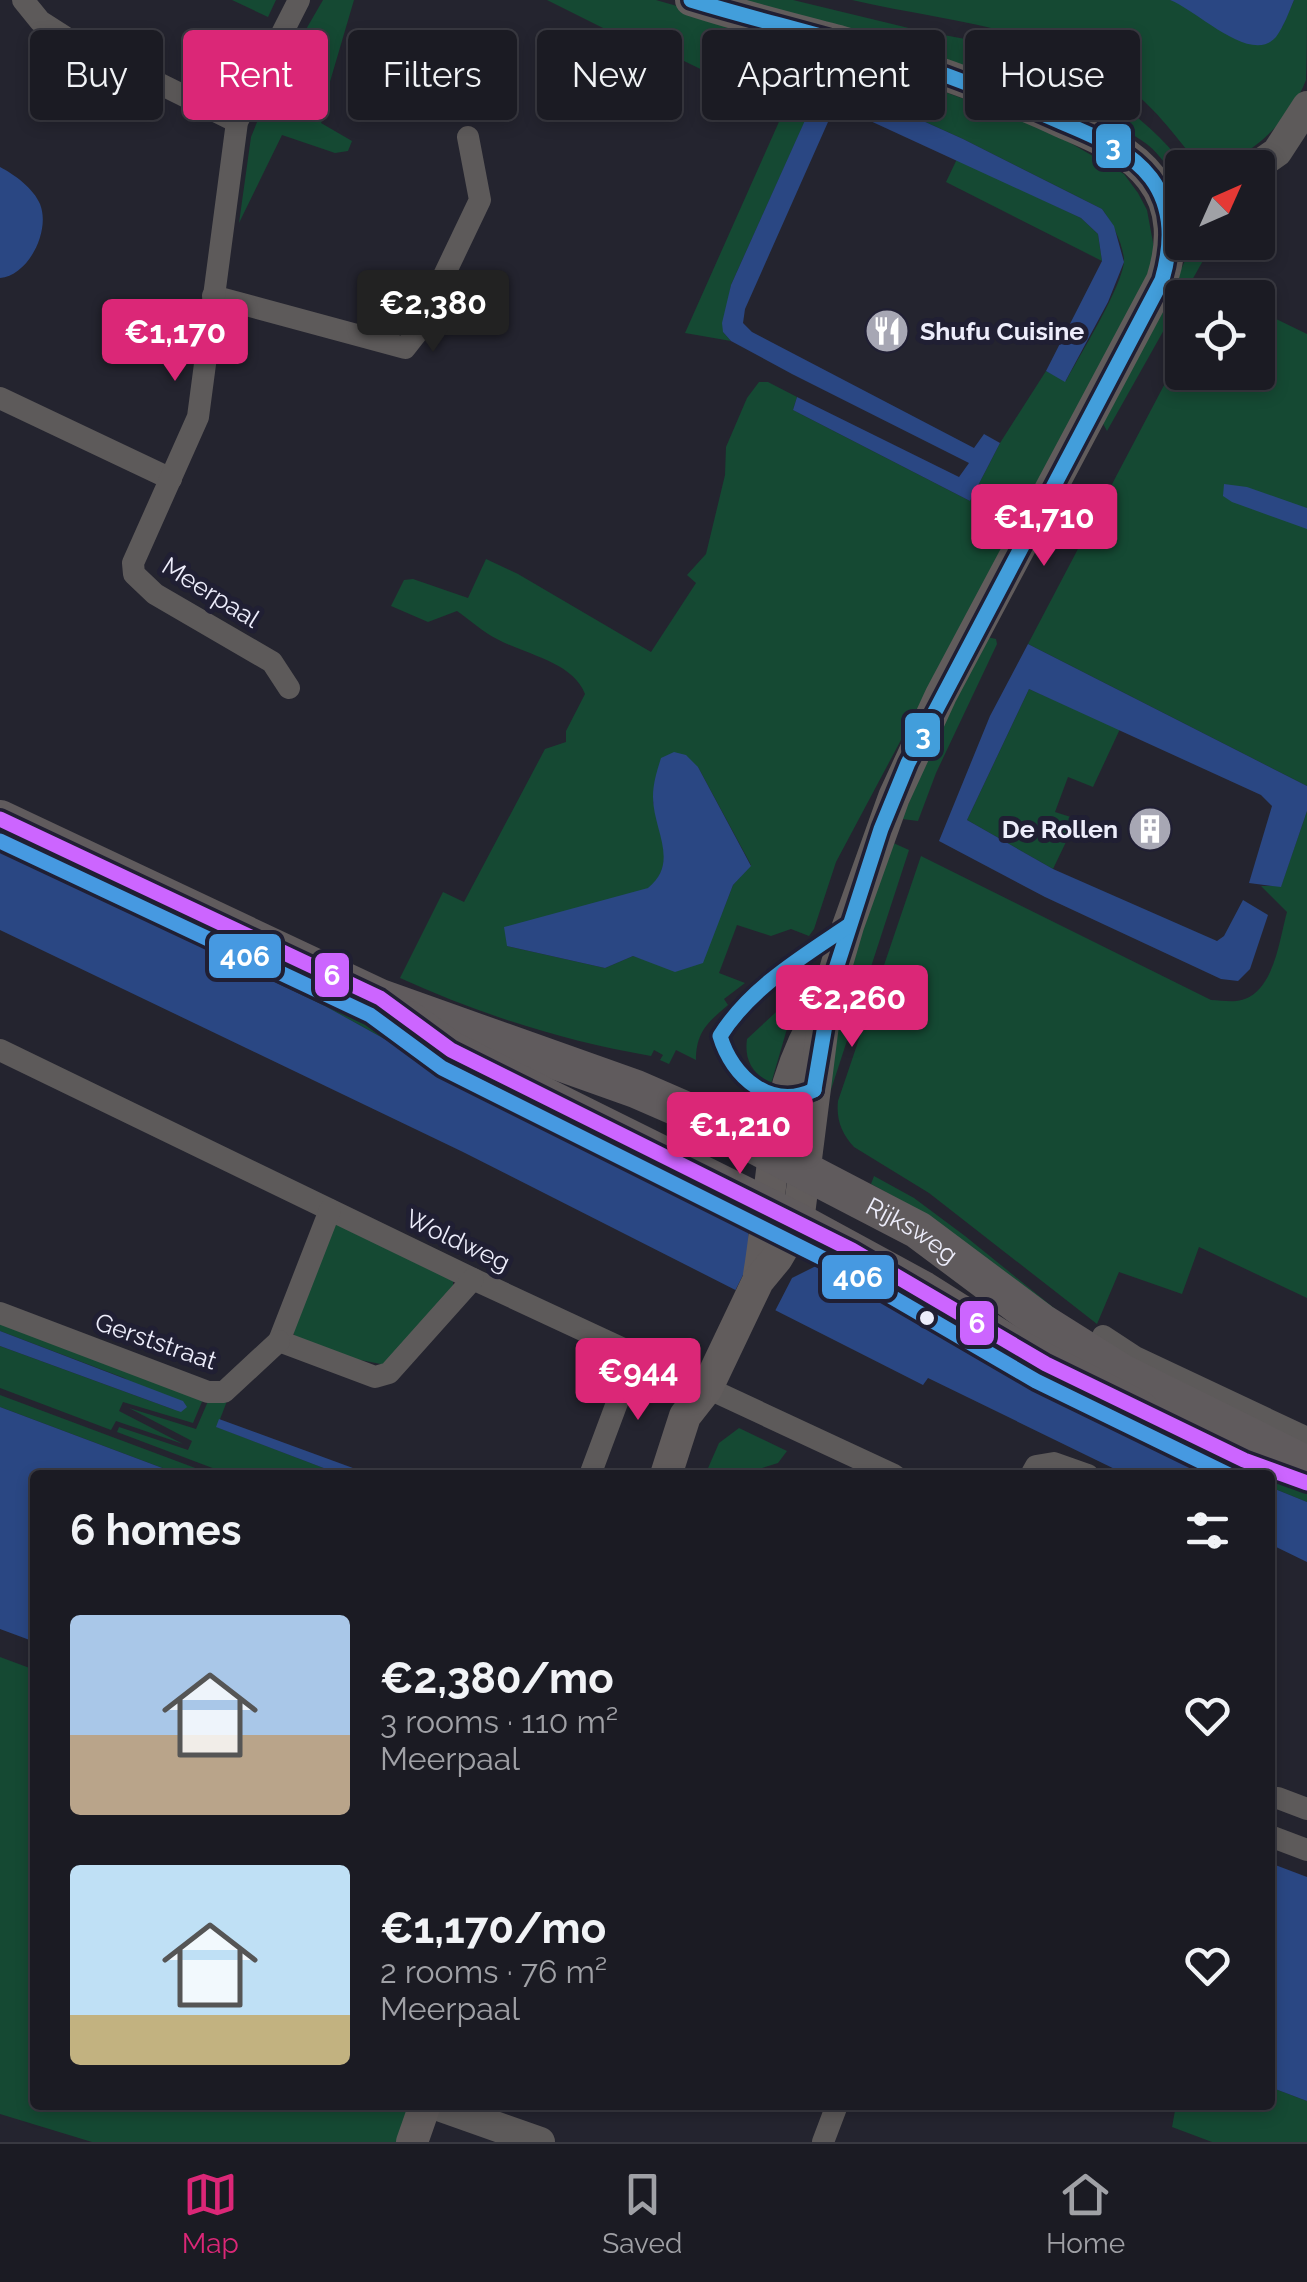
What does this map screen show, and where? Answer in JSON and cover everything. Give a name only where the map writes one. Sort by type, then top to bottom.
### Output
[{"type":"main road","points":[[691,0],[931,70],[1026,105],[1132,157],[1165,188]]},
{"type":"main road","points":[[668,1470],[682,1422],[707,1388],[779,1229],[789,1161],[826,1001],[864,877],[908,762],[1162,280],[1168,260]]},
{"type":"main road","name":"Rijksweg","points":[[0,819],[380,998],[636,1088],[789,1161],[918,1230],[1054,1331],[1133,1379],[1307,1465]]},
{"type":"main road","name":"Rijksweg","points":[[380,998],[451,1050],[779,1229],[923,1290],[1010,1345],[1216,1421],[1307,1483]]},
{"type":"main road","points":[[1133,1379],[1180,1379]]},
{"type":"main road","points":[[412,2142],[423,2110]]},
{"type":"street","points":[[23,0],[40,22],[238,122]]},
{"type":"street","name":"Meerpaal","points":[[289,688],[272,662],[154,594],[134,574],[133,563],[198,418],[238,122],[299,0]]},
{"type":"street","points":[[1275,154],[1307,106]]},
{"type":"street","points":[[213,296],[405,348],[416,334],[480,200],[468,136]]},
{"type":"street","points":[[0,398],[172,479]]},
{"type":"street","name":"Woldweg","points":[[0,1050],[472,1278],[883,1470]]},
{"type":"street","points":[[330,1210],[279,1341],[376,1376],[388,1373],[472,1278]]},
{"type":"street","name":"Gerststraat","points":[[0,1313],[208,1392],[224,1392],[279,1341]]},
{"type":"street","name":"Rijksweg","points":[[1103,1336],[1180,1379],[1216,1421],[1307,1438]]},
{"type":"street","points":[[592,1470],[636,1352]]},
{"type":"street","points":[[1034,1470],[1036,1466],[1054,1463],[1074,1470]]},
{"type":"street","points":[[1275,1798],[1307,1809]]},
{"type":"street","points":[[1275,1838],[1307,1850]]},
{"type":"street","points":[[450,2110],[540,2142]]},
{"type":"street","points":[[823,2142],[835,2110]]},
{"type":"green space","points":[[232,0],[276,0],[268,17]]},
{"type":"green space","points":[[323,0],[354,0],[328,88],[328,30],[306,30]]},
{"type":"green space","points":[[547,0],[656,0],[760,30],[702,30],[702,70],[682,60],[682,30],[607,30]]},
{"type":"green space","points":[[732,0],[793,0],[917,30],[837,30]]},
{"type":"green space","points":[[852,0],[1170,0],[1282,27],[1294,0],[1307,0],[1306,80],[1278,125],[1250,150],[1187,150],[1140,97],[1140,30],[995,29]]},
{"type":"green space","points":[[945,35],[965,39],[965,67],[945,61]]},
{"type":"green space","points":[[945,92],[965,99],[965,120],[1021,120],[1048,130],[1124,174],[1147,210],[1154,248],[1148,276],[836,862],[814,929],[809,936],[791,929],[771,936],[737,925],[719,973],[745,983],[724,999],[728,1005],[704,1028],[696,1060],[676,1050],[669,1064],[660,1060],[663,1055],[654,1050],[651,1056],[555,1034],[461,1004],[400,978],[443,892],[464,902],[545,749],[566,742],[566,731],[585,694],[579,683],[560,667],[497,639],[457,611],[428,622],[391,606],[404,580],[413,579],[468,598],[486,559],[651,652],[696,583],[687,575],[706,554],[725,475],[726,447],[747,398],[759,382],[768,382],[797,397],[793,410],[970,501],[1000,443],[1046,371],[1066,381],[1122,270],[1124,259],[1116,233],[1102,209],[921,120],[945,120]],"holes":[[[698,767],[751,865],[733,885],[722,913],[645,960],[633,956],[605,968],[507,946],[649,888],[657,879],[664,858],[653,802]]]},
{"type":"green space","points":[[258,120],[322,120],[321,123],[352,141],[348,151],[335,153],[282,135],[239,223],[251,137]]},
{"type":"green space","points":[[780,120],[806,120],[731,285],[723,332],[731,341],[685,333]]},
{"type":"green space","points":[[1099,120],[1140,120],[1171,150],[1165,150],[1165,162],[1153,149]]},
{"type":"green space","points":[[957,159],[1081,218],[1098,234],[1102,261],[946,182]]},
{"type":"green space","points":[[1185,260],[1203,260],[1192,280],[1176,280]]},
{"type":"green space","points":[[1165,303],[1165,328],[1107,431],[1101,420]]},
{"type":"green space","points":[[1275,318],[1307,334],[1307,786],[1028,644],[1165,383],[1165,390],[1275,390]]},
{"type":"green space","points":[[987,637],[996,639],[997,644],[936,773],[918,821],[902,819],[950,701]]},
{"type":"green space","points":[[1029,689],[1120,729],[1093,787],[1068,777],[1055,812],[1077,819],[1053,869],[967,820]]},
{"type":"green space","points":[[1307,811],[1307,1298],[1199,1247],[1182,1294],[1119,1272],[1097,1324],[929,1193],[850,1142],[839,1120],[838,1101],[921,856],[1211,1000],[1236,1001],[1259,989],[1273,966],[1287,912],[1261,886],[1281,886]]},
{"type":"green space","points":[[891,842],[909,850],[827,1102],[841,992]]},
{"type":"green space","points":[[145,909],[371,1019],[428,1054],[736,1211],[748,1230],[601,1159],[325,1006],[141,918]]},
{"type":"green space","points":[[789,1000],[795,1001],[771,1084],[751,1066],[747,1039]]},
{"type":"green space","points":[[874,1176],[914,1198],[1075,1325],[911,1206],[871,1184]]},
{"type":"green space","points":[[334,1223],[453,1281],[453,1292],[386,1365],[355,1359],[295,1337],[292,1329]]},
{"type":"green space","points":[[827,1261],[898,1299],[933,1312],[931,1317],[1254,1470],[1232,1470],[818,1265]]},
{"type":"green space","points":[[0,1319],[204,1397],[193,1423],[123,1402],[119,1411],[183,1444],[116,1421],[111,1430],[0,1388],[0,1346],[175,1410],[124,1378],[0,1331]]},
{"type":"green space","points":[[0,1395],[201,1470],[168,1470],[0,1407]]},
{"type":"green space","points":[[209,1399],[227,1401],[217,1427],[329,1470],[218,1470],[117,1432],[119,1427],[188,1450],[192,1441],[129,1408],[196,1429]]},
{"type":"green space","points":[[739,1428],[787,1451],[778,1463],[756,1470],[707,1470],[719,1443]]},
{"type":"green space","points":[[1275,1479],[1307,1490],[1307,1502],[1275,1489]]},
{"type":"green space","points":[[0,1657],[30,1668],[30,2110],[407,2110],[397,2142],[92,2142],[0,2114]]},
{"type":"green space","points":[[1275,2089],[1307,2101],[1307,2142],[1212,2142],[1172,2127],[1175,2110],[1275,2110]]},
{"type":"water","points":[[1170,0],[1294,0],[1276,37],[1253,45],[1224,33]]},
{"type":"water","points":[[805,120],[829,120],[745,309],[743,323],[752,332],[974,448],[984,434],[1000,443],[970,501],[793,410],[797,397],[959,477],[969,463],[731,341],[723,332],[722,323],[731,285]]},
{"type":"water","points":[[868,120],[921,120],[1102,209],[1114,226],[1124,262],[1108,302],[1065,382],[1046,371],[1102,261],[1098,234],[1081,218]]},
{"type":"water","points":[[0,167],[33,193],[43,215],[40,239],[28,261],[0,278]]},
{"type":"water","points":[[1224,484],[1247,487],[1307,508],[1307,529],[1232,502],[1223,496]]},
{"type":"water","points":[[1028,644],[1307,786],[1307,811],[1281,887],[1249,883],[1272,806],[1261,795],[1029,689],[967,820],[1053,869],[1217,941],[1224,936],[1243,900],[1268,915],[1250,969],[1238,981],[1221,979],[1045,897],[939,841],[990,716]]},
{"type":"water","points":[[674,752],[686,755],[698,767],[751,866],[733,885],[703,963],[675,972],[633,956],[605,968],[507,946],[504,927],[648,888],[657,878],[664,856],[654,809],[654,787],[661,758]]},
{"type":"water","points":[[0,851],[325,1006],[601,1159],[1232,1470],[1117,1470],[928,1378],[923,1385],[463,1152],[0,930]]},
{"type":"water","points":[[0,1331],[183,1401],[187,1407],[181,1412],[0,1346]]},
{"type":"water","points":[[0,1407],[168,1470],[30,1470],[30,1640],[0,1629]]},
{"type":"water","points":[[219,1419],[358,1470],[329,1470],[216,1427]]},
{"type":"water","points":[[1275,1489],[1307,1502],[1307,1562],[1275,1546]]},
{"type":"water","points":[[1275,1865],[1307,1877],[1307,2101],[1275,2089]]},
{"type":"pier","points":[[748,1230],[818,1265],[792,1278],[775,1311],[735,1291],[751,1259]]},
{"type":"transit line","name":"3","points":[[691,0],[920,66],[1093,136],[1119,150],[1151,178],[1164,202],[1169,228],[1162,280],[908,763],[881,829],[833,978],[814,1090]]},
{"type":"transit line","name":"6","points":[[0,819],[380,998],[451,1050],[852,1250],[1046,1364],[1271,1470]]},
{"type":"transit line","name":"406","points":[[0,841],[370,1015],[442,1068],[842,1268],[1036,1381],[1219,1470]]},
{"type":"transit line","name":"3","points":[[814,1090],[783,1096],[755,1086],[734,1065],[720,1036],[762,988],[848,926]]},
{"type":"transit line","name":"6","points":[[1275,1471],[1307,1483]]},
{"type":"place","name":"Shufu Cuisine","points":[[887,331]]},
{"type":"place","name":"De Rollen","points":[[1150,829]]}]
